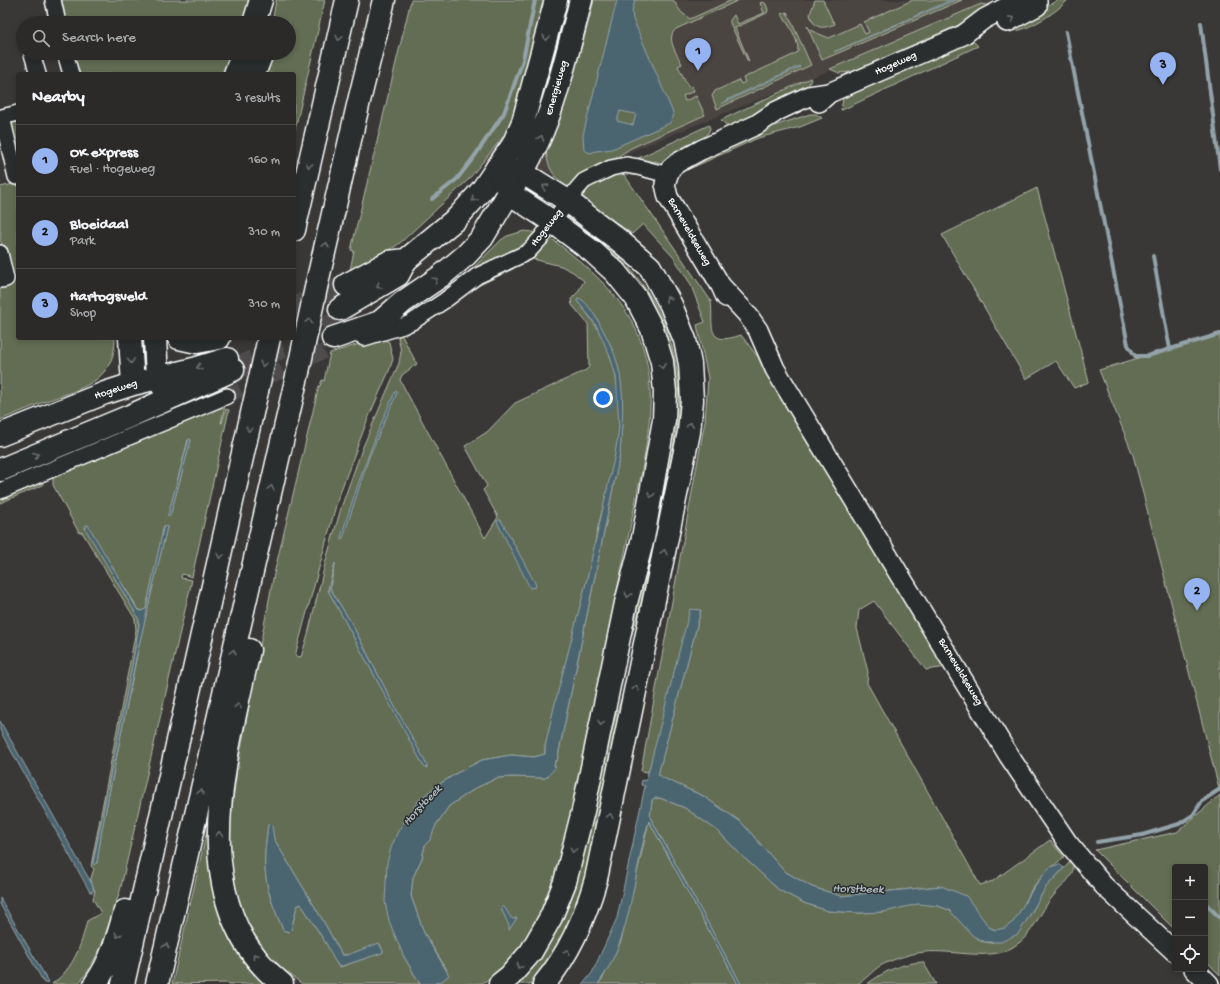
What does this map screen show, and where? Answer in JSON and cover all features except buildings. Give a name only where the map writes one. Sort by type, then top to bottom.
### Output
[{"type":"main road","points":[[256,16],[261,0]]},
{"type":"main road","points":[[270,16],[273,0]]},
{"type":"main road","points":[[296,221],[348,0]]},
{"type":"main road","points":[[157,984],[298,372],[317,283],[384,0]]},
{"type":"main road","points":[[335,329],[368,293],[398,274],[406,260],[457,218],[482,190],[513,145],[523,122],[556,0]]},
{"type":"main road","name":"Energieweg","points":[[523,173],[537,148],[557,93],[581,0]]},
{"type":"main road","points":[[236,72],[240,60]]},
{"type":"main road","points":[[255,72],[259,60]]},
{"type":"main road","points":[[497,168],[523,173],[568,201],[621,242],[650,267],[671,305],[685,340],[690,364],[692,400],[689,432],[596,879],[587,908],[575,938],[564,958],[544,984]]},
{"type":"main road","points":[[497,168],[509,193],[553,222],[593,252],[615,272],[636,298],[652,329],[662,362],[665,392],[664,420],[643,538],[626,603],[583,811],[565,882],[551,917],[531,952],[510,976],[500,984]]},
{"type":"main road","points":[[335,329],[380,306],[403,302],[441,276],[466,255],[482,238],[523,173]]},
{"type":"main road","points":[[346,285],[389,262],[406,260]]},
{"type":"main road","points":[[130,340],[132,384],[170,398]]},
{"type":"main road","points":[[155,340],[157,378],[170,398]]},
{"type":"main road","points":[[188,340],[197,342],[208,340]]},
{"type":"main road","points":[[123,984],[269,340]]},
{"type":"main road","name":"Hogeweg","points":[[0,435],[87,399],[132,384],[194,369],[231,377]]},
{"type":"main road","points":[[0,470],[170,398],[200,397],[231,377]]},
{"type":"main road","points":[[262,526],[261,586],[226,763],[218,837],[222,882],[236,926],[246,945],[264,967],[282,984]]},
{"type":"main road","points":[[95,984],[103,972],[115,947],[188,696]]},
{"type":"street","points":[[53,0],[56,16]]},
{"type":"street","name":"Hogeweg","points":[[335,329],[403,326],[420,317],[477,276],[528,252],[541,238],[576,189],[584,181],[616,166],[630,165],[668,175],[671,168],[686,157],[756,125],[776,111],[808,96],[829,93],[963,35],[973,38],[999,26],[1034,1]]},
{"type":"street","points":[[34,60],[37,72]]},
{"type":"street","points":[[67,60],[70,72]]},
{"type":"street","points":[[16,114],[2,117],[16,177]]},
{"type":"street","name":"Barneveldseweg","points":[[668,175],[665,184],[668,196],[721,286],[737,320],[748,337],[775,369],[1010,756],[1067,842],[1104,886],[1172,949]]},
{"type":"street","points":[[0,253],[6,279],[0,280]]},
{"type":"street","points":[[0,491],[132,437],[231,377]]},
{"type":"street","points":[[1197,972],[1209,984]]},
{"type":"shaded area","points":[[447,0],[994,0],[977,10],[571,176],[461,160]]},
{"type":"green space","points":[[59,0],[258,0],[252,16],[63,16]]},
{"type":"green space","points":[[276,0],[325,0],[296,125],[296,72],[260,72],[263,60],[296,60],[296,16],[273,16]]},
{"type":"green space","points":[[411,0],[546,0],[518,108],[507,132],[468,180],[400,243],[349,275],[354,251],[351,250]]},
{"type":"green space","points":[[594,0],[673,0],[681,12],[690,19],[732,0],[739,0],[676,29],[673,33],[673,46],[682,64],[678,66],[689,88],[692,86],[694,91],[683,96],[685,101],[696,96],[705,115],[631,148],[613,160],[614,162],[570,190],[559,181],[551,170],[546,152],[547,144],[574,73]]},
{"type":"green space","points":[[815,0],[823,0],[835,24],[827,27],[820,27],[814,23],[810,14]]},
{"type":"green space","points":[[913,0],[962,0],[822,60],[807,26],[812,31],[829,38],[860,24],[865,34],[869,32],[864,22]]},
{"type":"green space","points":[[1058,0],[1068,0],[1053,13],[1035,24],[1020,30],[1007,31],[1034,13]]},
{"type":"green space","points":[[763,2],[766,4],[768,10],[767,13],[735,28],[749,61],[748,62],[730,20],[734,15],[738,24],[764,13],[760,3]]},
{"type":"green space","points":[[981,4],[986,5],[988,12],[851,72],[839,73],[830,69]]},
{"type":"green space","points":[[787,12],[811,65],[717,109],[712,96],[715,91],[739,80],[741,84],[745,82],[743,78],[795,54],[798,51],[797,42],[787,22],[781,14]]},
{"type":"green space","points":[[973,41],[978,46],[841,110],[843,98]]},
{"type":"green space","points":[[74,60],[236,60],[230,72],[77,72]]},
{"type":"green space","points":[[810,78],[808,87],[733,127],[726,125],[721,120]]},
{"type":"green space","points":[[810,114],[816,114],[822,118],[800,127],[758,138],[687,170],[686,168],[765,129]]},
{"type":"green space","points":[[16,120],[16,159],[8,122]]},
{"type":"green space","points":[[709,125],[710,129],[705,138],[663,164],[655,161],[647,165],[632,161]]},
{"type":"green space","points":[[617,172],[623,173],[711,301],[713,332],[716,336],[721,338],[729,338],[741,335],[765,366],[947,667],[926,670],[874,601],[859,610],[857,628],[868,672],[867,683],[980,885],[993,881],[1050,840],[1064,857],[1036,883],[1017,917],[1006,928],[998,930],[990,928],[941,886],[841,896],[812,887],[784,871],[741,822],[703,796],[661,777],[658,774],[701,610],[648,772],[641,771],[705,421],[708,378],[697,325],[705,322],[690,283],[674,258],[643,224],[632,234],[578,195],[588,184]]},
{"type":"green space","points":[[16,183],[16,340],[115,340],[113,353],[109,365],[93,382],[0,420],[0,286],[11,283],[0,238],[0,187]]},
{"type":"green space","points":[[1037,188],[1089,382],[1074,388],[1056,361],[1026,379],[942,235]]},
{"type":"green space","points":[[564,214],[616,254],[643,285],[662,318],[674,354],[677,372],[679,391],[674,443],[639,612],[631,637],[629,637],[670,357],[561,218]]},
{"type":"green space","points":[[524,231],[540,233],[533,241],[419,313],[387,324],[408,316],[450,287],[468,273],[501,240],[507,236]]},
{"type":"green space","points":[[548,236],[591,271],[609,289],[624,308],[636,329],[644,353],[649,379],[649,426],[641,475],[569,821],[559,862],[545,903],[520,948],[502,968],[482,983],[434,984],[439,981],[447,970],[424,933],[411,896],[413,877],[422,858],[425,845],[436,825],[449,806],[476,788],[497,778],[545,778],[554,767],[555,761],[557,761],[620,454],[622,423],[620,378],[611,348],[598,321],[590,311],[577,301],[597,327],[611,357],[618,390],[619,429],[613,466],[590,567],[545,747],[545,754],[534,757],[511,755],[482,760],[435,787],[419,800],[411,814],[403,955],[420,984],[302,984],[269,955],[252,931],[252,928],[243,913],[233,880],[230,829],[237,769],[239,768],[238,765],[253,689],[252,686],[274,574],[319,386],[322,380],[324,381],[330,353],[379,338],[389,342],[393,359],[367,421],[338,498],[295,656],[301,657],[342,505],[362,449],[399,363],[401,351],[398,338],[402,332],[401,334],[417,364],[402,375],[400,380],[485,538],[498,517],[483,490],[487,486],[465,446],[487,432],[515,403],[586,370],[589,367],[588,324],[572,305],[571,299],[577,293],[584,281],[573,272],[561,266],[533,259],[521,263],[511,270],[463,293]],"holes":[[[335,564],[330,586],[331,590],[352,624],[427,766],[383,691],[328,590]],[[268,825],[274,839],[342,955],[347,955],[380,944],[383,952],[340,967],[338,966],[327,945],[301,904],[297,906],[291,930],[289,932],[283,930],[270,897],[265,871]]]},
{"type":"green space","points":[[1220,333],[1220,792],[1133,455],[1099,370]]},
{"type":"green space","points":[[226,401],[221,423],[226,409],[229,410],[192,577],[182,574],[181,578],[192,580],[120,891],[101,947],[87,973],[78,984],[52,984],[66,971],[76,956],[87,921],[101,913],[93,899],[95,891],[90,881],[94,869],[91,866],[136,630],[135,619],[82,532],[80,533],[77,529],[53,485],[53,477]],"holes":[[[188,440],[191,440],[170,516],[168,516]],[[164,526],[167,527],[140,640],[102,829],[97,863],[93,863],[131,671],[139,620],[85,527],[134,602],[137,609],[143,611],[146,609]]]},
{"type":"green space","points":[[42,481],[43,485],[0,503],[0,495]]},
{"type":"green space","points":[[638,645],[586,896],[537,984],[507,984],[516,976],[587,808]]},
{"type":"green space","points":[[1220,795],[1220,975],[1208,963],[1208,864],[1172,864],[1172,927],[1095,850],[1177,832]]},
{"type":"green space","points":[[654,798],[660,798],[685,808],[718,831],[740,854],[779,890],[804,903],[828,911],[859,913],[884,912],[918,903],[938,906],[949,910],[980,941],[991,943],[1027,920],[1046,887],[1072,860],[1073,871],[1054,895],[1026,936],[1013,947],[1003,952],[992,954],[929,952],[913,954],[880,966],[856,984],[741,984],[650,817],[652,800]]},
{"type":"green space","points":[[649,821],[738,984],[598,984],[603,978],[621,941]]},
{"type":"green space","points":[[208,826],[213,827],[213,848],[274,984],[172,984]]},
{"type":"green space","points":[[923,962],[936,984],[867,984],[894,968]]},
{"type":"water","points":[[617,0],[635,0],[632,12],[633,19],[674,115],[670,123],[612,149],[590,153],[584,150],[583,135]],"holes":[[[620,111],[636,114],[633,125],[617,121]]]},
{"type":"water","points":[[951,0],[955,0],[834,52]]},
{"type":"water","points":[[799,66],[800,67],[721,104],[731,98]]},
{"type":"water","points":[[578,298],[587,304],[594,315],[609,341],[615,357],[622,385],[622,420],[620,454],[557,761],[555,761],[554,766],[556,767],[546,778],[497,778],[476,788],[449,806],[436,825],[430,840],[425,845],[422,858],[413,877],[411,896],[424,933],[449,975],[441,982],[439,981],[434,984],[420,984],[403,955],[389,921],[385,902],[387,863],[398,831],[419,800],[435,787],[457,773],[482,760],[511,755],[534,757],[545,754],[545,747],[555,703],[587,579],[615,454],[619,428],[616,377],[611,359],[597,327],[577,301]]},
{"type":"water","points":[[396,391],[397,393],[369,457],[343,538],[341,539],[365,464]]},
{"type":"water","points":[[189,439],[191,440],[170,516],[168,516],[168,515]]},
{"type":"water","points":[[498,520],[501,520],[536,587],[530,588],[497,522]]},
{"type":"water","points":[[86,525],[88,525],[137,609],[141,611],[146,609],[163,529],[164,526],[167,527],[136,658],[102,829],[97,862],[94,865],[93,863],[131,671],[139,620],[86,530]]},
{"type":"water","points":[[335,563],[330,586],[331,590],[352,624],[390,698],[423,757],[427,768],[424,767],[329,592],[329,585]]},
{"type":"water","points":[[690,609],[701,610],[658,775],[703,796],[741,822],[784,871],[812,887],[841,896],[941,886],[966,896],[990,928],[996,930],[1005,928],[1014,921],[1034,887],[1049,868],[1059,864],[1064,868],[1046,887],[1018,934],[1001,942],[985,942],[973,936],[949,910],[938,906],[918,904],[884,912],[859,913],[828,911],[804,903],[779,890],[740,854],[718,831],[685,808],[660,798],[654,798],[652,800],[650,817],[741,984],[738,984],[649,821],[625,926],[610,966],[598,984],[583,984],[592,973],[617,918],[645,786],[641,785],[642,780],[646,781]]},
{"type":"water","points":[[0,721],[93,886],[93,892],[90,892],[4,738],[0,730]]},
{"type":"water","points":[[270,823],[272,825],[274,839],[342,955],[347,955],[379,943],[383,951],[382,953],[339,967],[301,904],[297,906],[291,930],[289,932],[283,930],[270,897],[265,871],[266,844],[268,825]]},
{"type":"water","points":[[0,898],[48,981],[47,983],[44,983],[0,904]]},
{"type":"water","points":[[503,906],[512,919],[517,918],[509,930],[509,926],[501,908]]},
{"type":"waterway","points":[[432,199],[457,179],[504,113],[523,60],[535,0]]},
{"type":"waterway","points":[[1201,23],[1220,169]]},
{"type":"waterway","points":[[1066,32],[1128,345],[1135,356],[1147,356],[1220,334]]},
{"type":"waterway","points":[[1153,256],[1170,349]]},
{"type":"waterway","name":"Horstbeek","points":[[1097,842],[1142,835],[1179,824],[1193,815],[1202,801],[1220,789]]},
{"type":"waterway","points":[[1208,906],[1220,918]]},
{"type":"tunnel","points":[[296,307],[346,285]]},
{"type":"tunnel","points":[[233,370],[337,322]]},
{"type":"tunnel","points":[[227,396],[331,348]]},
{"type":"place","name":"OK express","points":[[698,71]]},
{"type":"place","name":"Hartogsveld","points":[[1163,85]]},
{"type":"place","name":"Bloeidaal","points":[[1197,611]]}]
